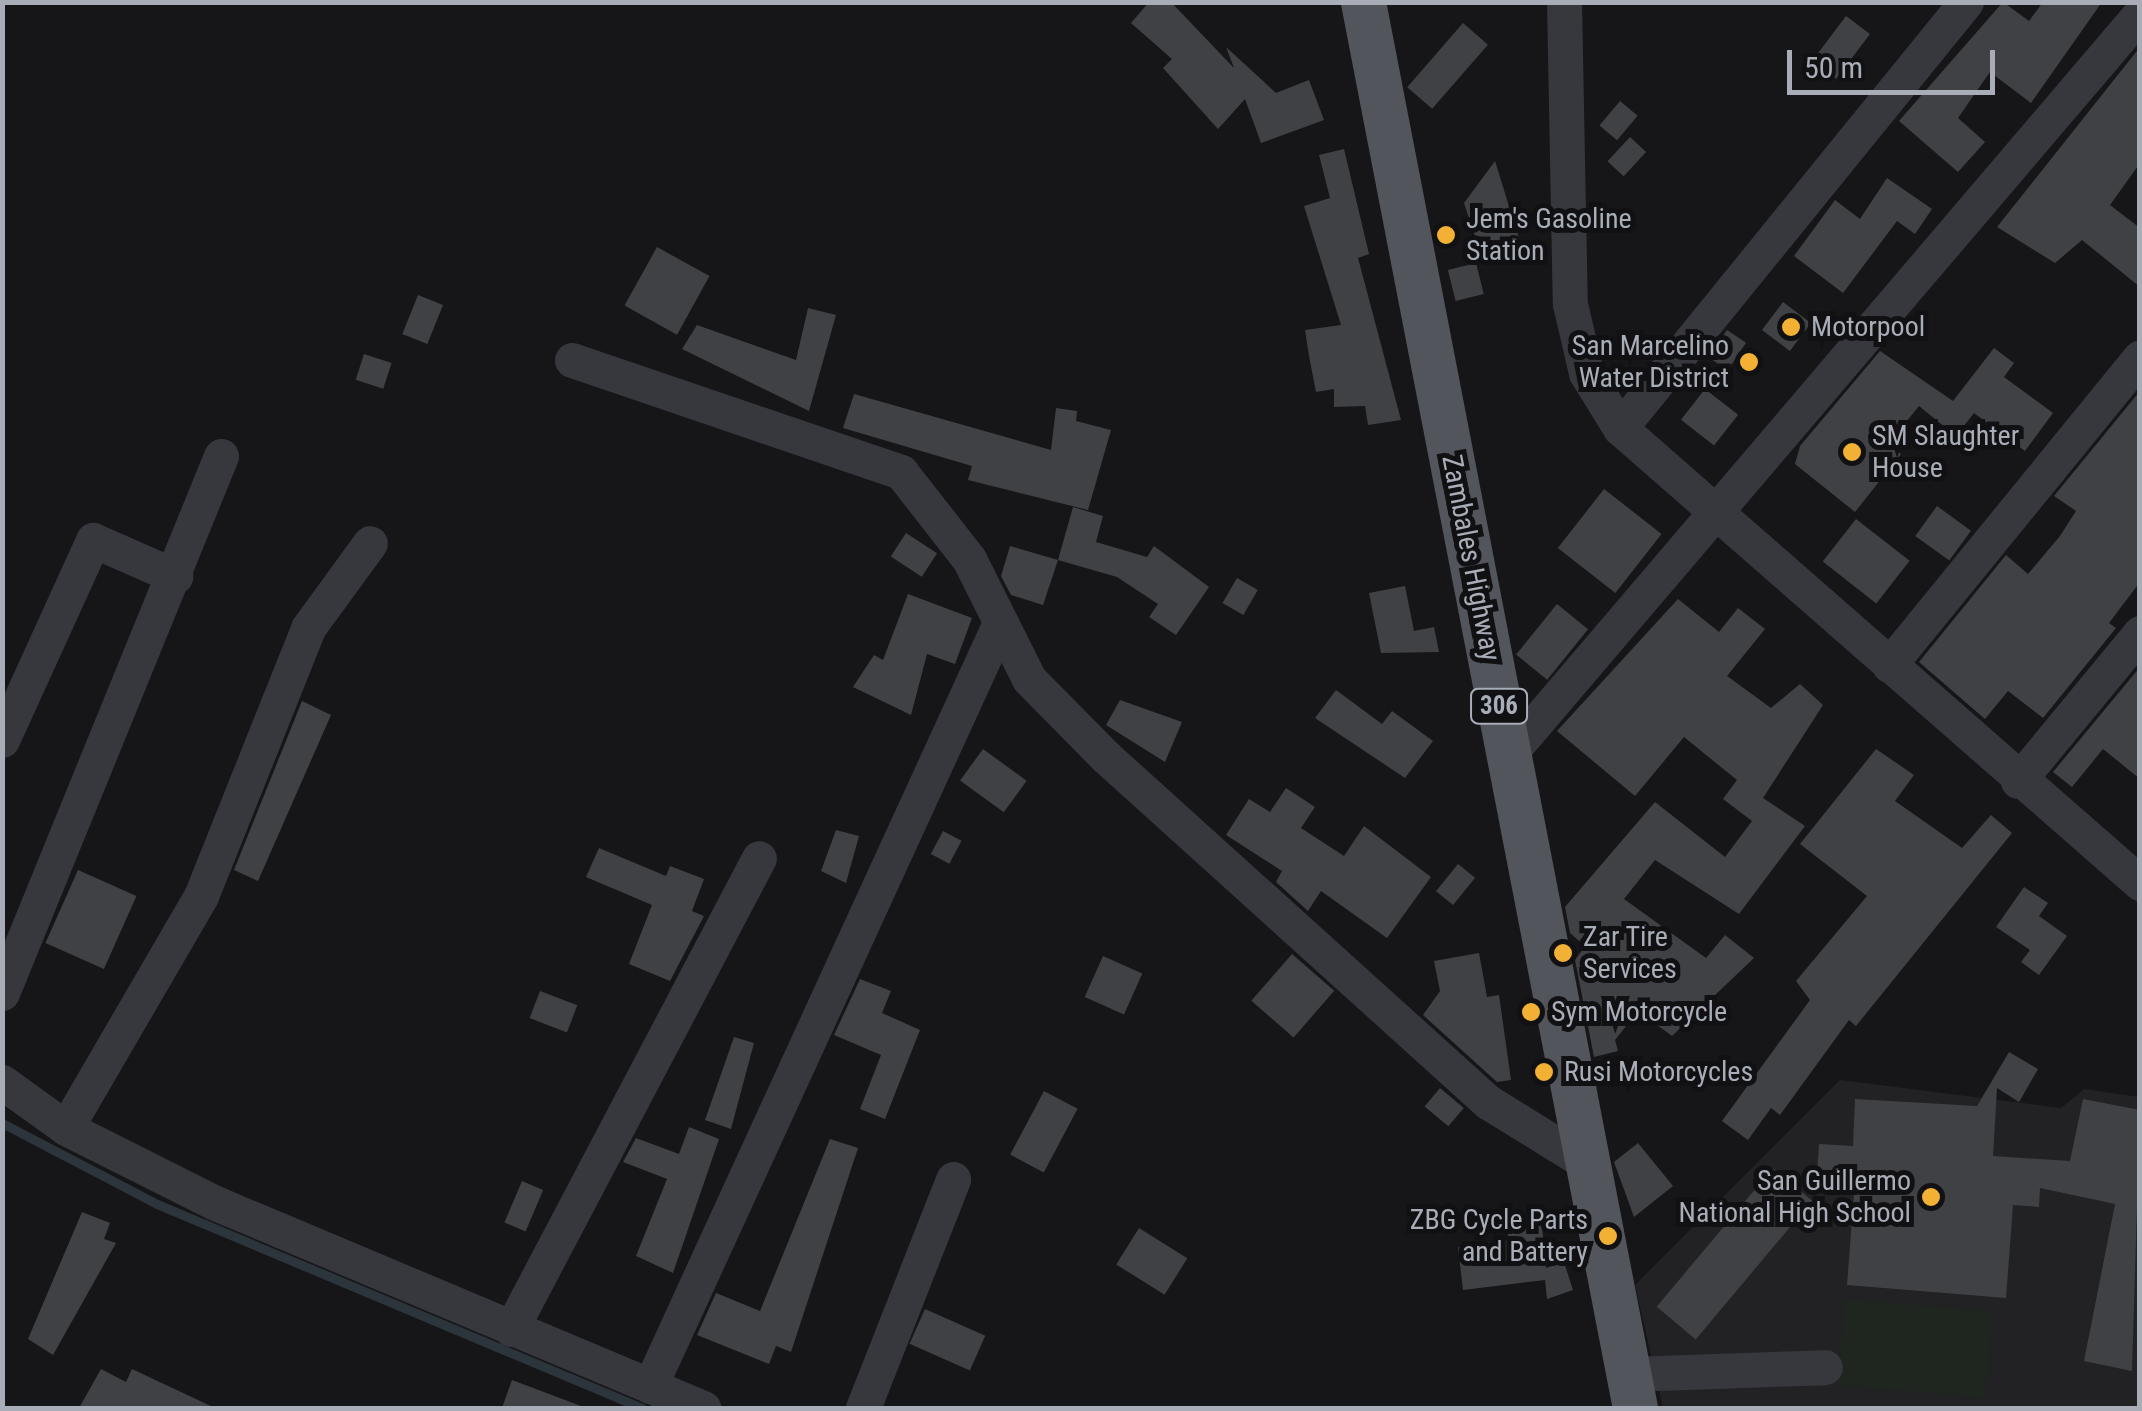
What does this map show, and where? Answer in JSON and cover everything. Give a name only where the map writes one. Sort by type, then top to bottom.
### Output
[{"type":"main road","name":"Zambales Highway","points":[[1364,2],[1632,1391]]},
{"type":"street","points":[[1564,2],[1570,304],[1586,373],[1620,428],[1711,514],[2140,882]]},
{"type":"street","points":[[1620,428],[1966,2]]},
{"type":"street","points":[[1509,754],[2140,14]]},
{"type":"street","points":[[1890,666],[2140,356]]},
{"type":"street","points":[[572,360],[901,472],[969,559],[1028,679],[1106,757],[1488,1102],[1590,1165]]},
{"type":"street","points":[[2,992],[222,456]]},
{"type":"street","points":[[2,740],[93,540],[174,576]]},
{"type":"street","points":[[66,1128],[201,896],[308,628],[370,543]]},
{"type":"street","points":[[650,1386],[1000,623]]},
{"type":"street","points":[[2018,781],[2140,633]]},
{"type":"street","points":[[510,1329],[759,858]]},
{"type":"street","points":[[2,1082],[66,1128],[213,1202],[703,1408]]},
{"type":"street","points":[[863,1408],[953,1180]]},
{"type":"street","points":[[1632,1391],[1825,1368]]},
{"type":"shaded area","name":"San Guillermo National High School","points":[[1840,1080],[2061,1108],[2084,1089],[2139,1097],[2139,1408],[1663,1408],[1635,1285]]},
{"type":"shaded area","points":[[1845,1299],[1992,1312],[1985,1398],[1838,1385]]},
{"type":"building","points":[[1149,2],[1171,2],[1234,68],[1226,47],[1276,93],[1309,80],[1324,120],[1261,143],[1245,99],[1218,129],[1163,68],[1172,59],[1131,23]]},
{"type":"building","points":[[2003,2],[2029,21],[2043,2],[2102,2],[2031,103],[1990,72],[1958,118],[1985,142],[1958,172],[1899,121]]},
{"type":"building","points":[[1846,16],[1870,34],[1836,79],[1812,61]]},
{"type":"building","points":[[1463,23],[1488,45],[1432,109],[1407,87]]},
{"type":"building","points":[[2140,47],[2140,163],[2110,205],[2140,228],[2140,287],[2082,240],[2055,263],[1997,227]]},
{"type":"building","points":[[1620,101],[1638,116],[1617,140],[1599,126]]},
{"type":"building","points":[[1630,137],[1646,152],[1624,176],[1607,161]]},
{"type":"building","points":[[1344,149],[1369,254],[1358,258],[1401,420],[1368,425],[1365,406],[1334,407],[1334,389],[1316,392],[1305,330],[1341,325],[1304,206],[1330,198],[1319,155]]},
{"type":"building","points":[[1495,161],[1521,245],[1482,258],[1464,203]]},
{"type":"building","points":[[1887,178],[1932,209],[1915,234],[1897,221],[1843,293],[1794,256],[1835,200],[1860,219]]},
{"type":"building","points":[[657,247],[709,276],[677,335],[625,306]]},
{"type":"building","points":[[1476,263],[1484,294],[1456,301],[1448,270]]},
{"type":"building","points":[[418,295],[443,305],[427,344],[402,334]]},
{"type":"building","points":[[1783,302],[1811,323],[1790,351],[1762,330]]},
{"type":"building","points":[[808,308],[836,315],[809,411],[682,349],[697,325],[796,360]]},
{"type":"building","points":[[1727,330],[1746,343],[1728,370],[1709,357]]},
{"type":"building","points":[[1994,348],[2014,363],[2004,377],[2053,413],[2025,451],[1974,413],[1956,436],[1919,406],[1888,444],[1901,454],[1855,512],[1795,464],[1800,446],[1880,351],[1953,401]]},
{"type":"building","points":[[364,354],[392,363],[383,389],[356,380]]},
{"type":"building","points":[[1705,389],[1738,415],[1714,446],[1681,420]]},
{"type":"building","points":[[2140,391],[2140,582],[2109,623],[2116,628],[2043,718],[2008,691],[1985,719],[1919,662],[2006,555],[2028,574],[2060,536],[2076,511],[2054,496]]},
{"type":"building","points":[[854,394],[1051,450],[1056,408],[1077,411],[1076,421],[1111,430],[1088,510],[968,480],[972,466],[843,428]]},
{"type":"building","points":[[1604,489],[1662,534],[1615,593],[1558,548]]},
{"type":"building","points":[[1937,506],[1971,531],[1949,561],[1915,536]]},
{"type":"building","points":[[1073,507],[1103,516],[1096,542],[1147,557],[1154,546],[1209,587],[1176,635],[1149,617],[1158,604],[1117,577],[1058,560]]},
{"type":"building","points":[[1856,519],[1910,561],[1876,603],[1823,562]]},
{"type":"building","points":[[906,533],[937,553],[922,577],[891,556]]},
{"type":"building","points":[[1010,546],[1058,560],[1043,605],[1011,595],[1001,576]]},
{"type":"building","points":[[1237,578],[1258,590],[1243,615],[1222,603]]},
{"type":"building","points":[[1405,586],[1414,631],[1434,627],[1439,652],[1381,653],[1369,593]]},
{"type":"building","points":[[908,594],[972,618],[955,664],[927,654],[911,715],[853,687],[874,655],[883,660]]},
{"type":"building","points":[[1678,599],[1719,632],[1738,608],[1765,629],[1727,676],[1771,708],[1800,684],[1823,705],[1763,798],[1805,826],[1739,914],[1655,860],[1624,899],[1706,958],[1725,935],[1754,958],[1672,1036],[1638,1011],[1615,1040],[1618,1051],[1594,1057],[1575,960],[1585,946],[1570,933],[1565,907],[1655,802],[1725,857],[1752,821],[1723,799],[1737,780],[1684,737],[1635,796],[1557,731]]},
{"type":"building","points":[[1557,604],[1588,629],[1547,680],[1516,655]]},
{"type":"building","points":[[2140,667],[2140,779],[2103,749],[2072,787],[2053,772]]},
{"type":"building","points":[[1336,690],[1382,724],[1392,711],[1433,741],[1405,778],[1315,718]]},
{"type":"building","points":[[1120,700],[1182,722],[1165,762],[1106,725]]},
{"type":"building","points":[[302,701],[331,715],[258,881],[234,870]]},
{"type":"building","points":[[983,749],[1027,781],[1004,812],[960,781]]},
{"type":"building","points":[[1876,749],[1914,775],[1895,801],[1962,848],[1991,815],[2012,833],[1856,1026],[1849,1020],[1780,1115],[1771,1108],[1748,1140],[1722,1121],[1810,1000],[1796,981],[1867,896],[1800,844]]},
{"type":"building","points":[[1286,788],[1315,807],[1301,828],[1344,856],[1364,826],[1431,877],[1387,938],[1321,891],[1308,911],[1276,882],[1282,871],[1226,835],[1249,799],[1270,812]]},
{"type":"building","points":[[836,830],[859,836],[846,883],[821,871]]},
{"type":"building","points":[[943,831],[962,841],[949,864],[931,854]]},
{"type":"building","points":[[599,848],[666,876],[670,866],[704,879],[692,911],[704,916],[670,981],[629,964],[652,905],[586,877]]},
{"type":"building","points":[[1458,864],[1475,878],[1453,905],[1436,891]]},
{"type":"building","points":[[78,870],[136,896],[104,969],[45,943]]},
{"type":"building","points":[[2024,887],[2048,903],[2039,916],[2067,936],[2039,975],[2021,962],[2030,950],[1996,927]]},
{"type":"building","points":[[1479,953],[1487,997],[1499,995],[1511,1080],[1497,1082],[1423,1015],[1440,991],[1434,961]]},
{"type":"building","points":[[1292,954],[1334,991],[1294,1038],[1251,1001]]},
{"type":"building","points":[[1103,956],[1142,973],[1124,1015],[1085,997]]},
{"type":"building","points":[[860,979],[891,991],[882,1013],[920,1030],[885,1119],[860,1109],[881,1055],[834,1035]]},
{"type":"building","points":[[540,991],[577,1005],[567,1032],[530,1018]]},
{"type":"building","points":[[734,1037],[754,1043],[731,1129],[705,1120]]},
{"type":"building","points":[[2009,1052],[2038,1069],[2019,1102],[1997,1088],[1993,1156],[2070,1161],[2083,1099],[2140,1110],[2132,1371],[2084,1361],[2115,1204],[2040,1188],[2039,1207],[2013,1205],[2006,1298],[1847,1285],[1854,1194],[1816,1192],[1819,1144],[1853,1146],[1855,1099],[1977,1106]]},
{"type":"building","points":[[1440,1088],[1464,1108],[1448,1126],[1425,1106]]},
{"type":"building","points":[[1044,1091],[1078,1109],[1044,1172],[1010,1155]]},
{"type":"building","points":[[689,1127],[719,1139],[673,1273],[636,1256],[667,1179],[623,1162],[636,1138],[679,1154]]},
{"type":"building","points":[[830,1139],[858,1148],[791,1352],[776,1346],[769,1364],[697,1335],[716,1293],[760,1311]]},
{"type":"building","points":[[1638,1143],[1673,1186],[1634,1217],[1614,1162]]},
{"type":"building","points":[[1773,1168],[1812,1201],[1696,1339],[1657,1307]]},
{"type":"building","points":[[522,1181],[543,1190],[526,1231],[504,1222]]},
{"type":"building","points":[[82,1212],[110,1223],[104,1239],[116,1243],[53,1355],[28,1339]]},
{"type":"building","points":[[1541,1216],[1546,1268],[1564,1262],[1573,1290],[1547,1299],[1545,1280],[1463,1290],[1458,1247],[1508,1240],[1508,1217]]},
{"type":"building","points":[[1139,1228],[1187,1258],[1165,1295],[1116,1264]]},
{"type":"building","points":[[925,1309],[985,1336],[970,1371],[910,1344]]},
{"type":"building","points":[[101,1369],[126,1382],[132,1369],[215,1408],[79,1408]]},
{"type":"building","points":[[512,1380],[581,1406],[581,1408],[502,1408]]},
{"type":"waterway","points":[[2,1123],[157,1204],[642,1408]]},
{"type":"place","name":"Jem's Gasoline Station","points":[[1446,235]]},
{"type":"place","name":"Motorpool","points":[[1791,327]]},
{"type":"place","name":"San Marcelino Water District","points":[[1749,362]]},
{"type":"place","name":"SM Slaughter House","points":[[1852,452]]},
{"type":"place","name":"Zar Tire Services","points":[[1563,953]]},
{"type":"place","name":"Sym Motorcycle","points":[[1531,1012]]},
{"type":"place","name":"Rusi Motorcycles","points":[[1544,1072]]},
{"type":"place","name":"San Guillermo National High School","points":[[1931,1197]]},
{"type":"place","name":"ZBG Cycle Parts and Battery","points":[[1608,1236]]}]
